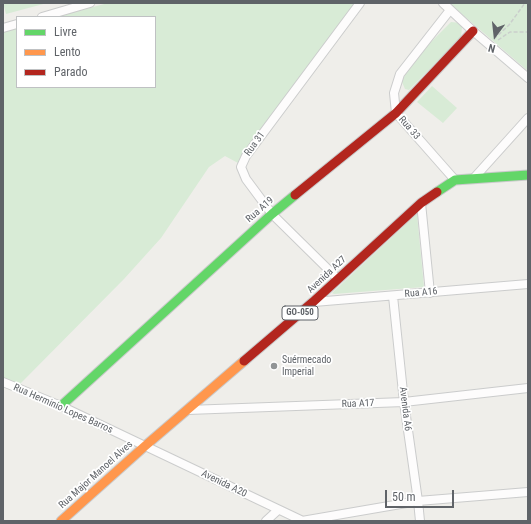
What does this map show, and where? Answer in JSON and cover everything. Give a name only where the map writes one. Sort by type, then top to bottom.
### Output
[{"type":"main road","name":"Rua A19","points":[[61,406],[272,214],[396,113],[473,31]]},
{"type":"main road","name":"Avenida A27","points":[[145,446],[313,302],[421,203],[455,180],[528,175]]},
{"type":"main road","name":"Rua Major Manoel Alves","points":[[61,521],[145,446]]},
{"type":"street","points":[[45,16],[90,3]]},
{"type":"street","name":"Rua 31","points":[[338,279],[272,214],[244,176],[241,167],[242,161],[360,3]]},
{"type":"street","points":[[443,3],[528,78]]},
{"type":"street","name":"Rua 33","points":[[450,10],[400,74],[394,93],[396,113],[455,180]]},
{"type":"street","points":[[3,28],[16,24]]},
{"type":"street","points":[[474,178],[528,118]]},
{"type":"street","points":[[421,203],[430,293]]},
{"type":"street","name":"Rua A16","points":[[313,302],[528,284]]},
{"type":"street","name":"Avenida A6","points":[[393,296],[404,402],[420,521]]},
{"type":"street","name":"Rua Herminio Lopes Barros","points":[[3,382],[61,406],[145,446]]},
{"type":"street","name":"Rua A17","points":[[188,410],[404,402],[528,388]]},
{"type":"street","name":"Avenida A20","points":[[145,446],[302,521]]},
{"type":"street","points":[[302,521],[418,501],[528,492]]},
{"type":"street","points":[[266,521],[278,510]]},
{"type":"path","points":[[526,3],[509,25],[494,39],[496,41],[510,32],[528,32]]},
{"type":"green space","points":[[3,3],[47,3],[6,14]]},
{"type":"green space","points":[[108,3],[355,3],[238,163],[225,156],[209,167],[161,238],[124,279],[19,385],[3,378],[3,31],[16,28],[16,88],[156,88],[156,16],[60,16]]},
{"type":"green space","points":[[449,3],[528,3],[528,71]]},
{"type":"green space","points":[[451,22],[461,23],[461,37],[409,90],[405,89],[402,82],[411,62]]},
{"type":"green space","points":[[432,86],[457,108],[443,123],[417,102]]},
{"type":"green space","points":[[417,214],[424,287],[332,293]]},
{"type":"traffic: fast","points":[[437,192],[455,180],[528,175]]},
{"type":"traffic: fast","points":[[61,406],[272,214],[295,195]]},
{"type":"traffic: slow","points":[[61,521],[244,361]]},
{"type":"traffic: jam","points":[[295,195],[396,113],[473,31]]},
{"type":"traffic: jam","points":[[244,361],[313,302],[421,203],[437,192]]},
{"type":"place","name":"Suérmecado Imperial","points":[[274,366]]}]
